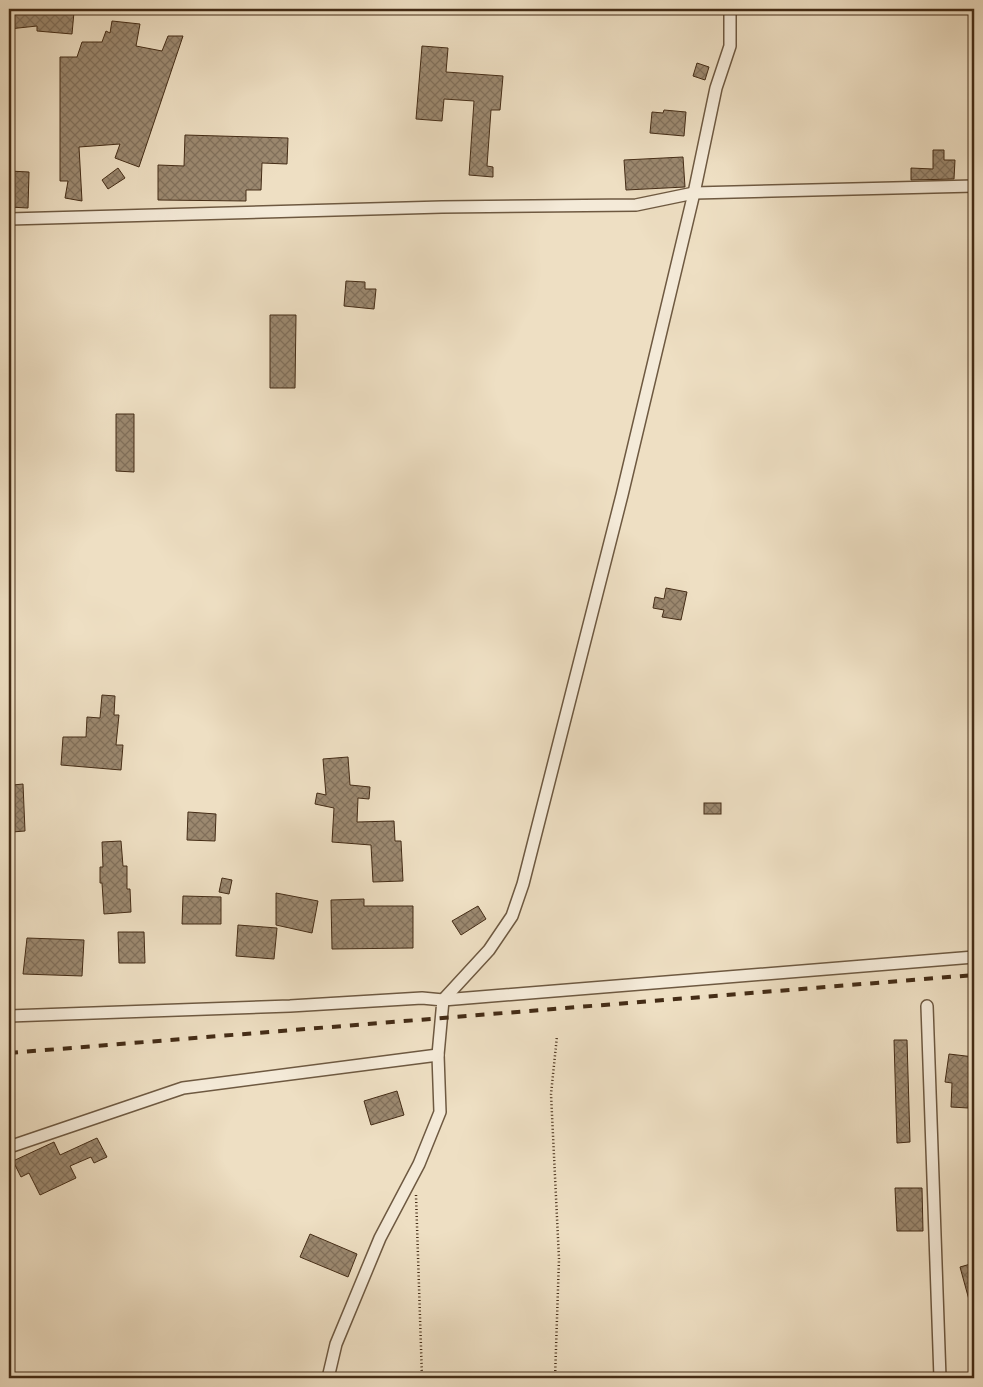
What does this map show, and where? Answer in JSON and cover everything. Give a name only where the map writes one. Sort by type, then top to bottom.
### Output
[{"type":"street","points":[[328,1378],[340,1335],[380,1238],[411,1179],[440,1112],[438,1054],[443,1000],[489,950],[512,916],[524,884],[622,495],[694,193],[716,88],[730,46],[730,9]]},
{"type":"street","points":[[9,219],[442,207],[636,205],[694,193],[974,186]]},
{"type":"street","points":[[9,1016],[290,1006],[422,998],[443,1000],[974,957]]},
{"type":"street","points":[[927,1006],[940,1378]]},
{"type":"street","points":[[9,1147],[183,1088],[438,1054]]},
{"type":"path","points":[[555,1378],[559,1259],[551,1094],[557,1036]]},
{"type":"path","points":[[411,1179],[418,1204],[422,1378]]},
{"type":"building","points":[[9,9],[66,9],[66,11],[74,12],[72,34],[37,31],[37,26],[9,29]]},
{"type":"building","points":[[112,21],[140,24],[136,46],[162,51],[168,36],[183,36],[139,167],[115,158],[120,144],[79,147],[82,201],[65,198],[68,181],[60,181],[60,57],[77,57],[82,42],[102,42],[106,31],[110,33]]},
{"type":"building","points":[[422,46],[448,48],[446,72],[503,76],[500,110],[491,110],[487,166],[493,167],[493,177],[469,175],[474,101],[444,99],[442,121],[416,119]]},
{"type":"building","points":[[697,63],[709,67],[705,80],[693,76]]},
{"type":"building","points":[[664,110],[686,112],[684,136],[650,133],[652,112],[663,113]]},
{"type":"building","points":[[185,135],[288,138],[287,164],[262,163],[261,190],[246,190],[246,201],[158,200],[158,165],[184,166]]},
{"type":"building","points":[[933,150],[944,150],[944,160],[955,160],[954,179],[911,180],[911,168],[933,169]]},
{"type":"building","points":[[683,157],[685,187],[626,190],[624,160]]},
{"type":"building","points":[[118,168],[125,178],[108,189],[102,180]]},
{"type":"building","points":[[9,171],[29,172],[28,208],[9,207]]},
{"type":"building","points":[[346,281],[365,282],[365,289],[376,289],[374,309],[344,306]]},
{"type":"building","points":[[270,315],[296,315],[295,388],[270,388]]},
{"type":"building","points":[[116,414],[134,414],[134,472],[116,471]]},
{"type":"building","points":[[666,588],[687,592],[681,620],[662,617],[664,610],[653,608],[655,597],[664,599]]},
{"type":"building","points":[[102,695],[115,696],[114,715],[119,715],[116,745],[123,745],[121,770],[61,765],[63,737],[86,737],[87,717],[100,718]]},
{"type":"building","points":[[348,757],[350,785],[370,787],[369,799],[358,798],[357,822],[394,821],[395,841],[401,841],[403,881],[373,882],[371,845],[332,842],[334,808],[315,804],[317,793],[326,795],[323,759]]},
{"type":"building","points":[[23,784],[25,831],[12,832],[12,812],[9,812],[9,793],[13,793],[13,785]]},
{"type":"building","points":[[704,803],[721,803],[721,814],[704,814]]},
{"type":"building","points":[[188,812],[216,814],[215,841],[187,840]]},
{"type":"building","points":[[121,841],[123,866],[127,866],[127,889],[130,889],[131,912],[104,914],[102,883],[100,883],[100,867],[103,867],[102,842]]},
{"type":"building","points":[[222,878],[232,880],[229,894],[219,892]]},
{"type":"building","points":[[276,893],[318,901],[312,933],[276,925]]},
{"type":"building","points":[[183,896],[221,897],[221,924],[182,924]]},
{"type":"building","points":[[364,899],[364,906],[413,906],[413,948],[332,949],[331,900]]},
{"type":"building","points":[[478,906],[486,919],[461,935],[452,921]]},
{"type":"building","points":[[238,925],[277,928],[274,959],[236,956]]},
{"type":"building","points":[[118,932],[144,932],[145,963],[119,963]]},
{"type":"building","points":[[27,938],[84,940],[82,976],[23,974]]},
{"type":"building","points":[[894,1040],[907,1040],[910,1142],[897,1143]]},
{"type":"building","points":[[949,1054],[974,1057],[968,1108],[951,1107],[952,1083],[945,1082]]},
{"type":"building","points":[[397,1091],[404,1115],[371,1125],[364,1101]]},
{"type":"building","points":[[97,1138],[107,1157],[94,1163],[91,1157],[70,1166],[76,1178],[40,1195],[29,1173],[21,1177],[13,1161],[54,1142],[60,1155]]},
{"type":"building","points":[[895,1188],[922,1188],[923,1231],[897,1231]]},
{"type":"building","points":[[310,1234],[357,1254],[348,1277],[300,1257]]},
{"type":"building","points":[[974,1263],[974,1306],[971,1307],[960,1267]]},
{"type":"railway","points":[[9,1053],[974,975]]}]
